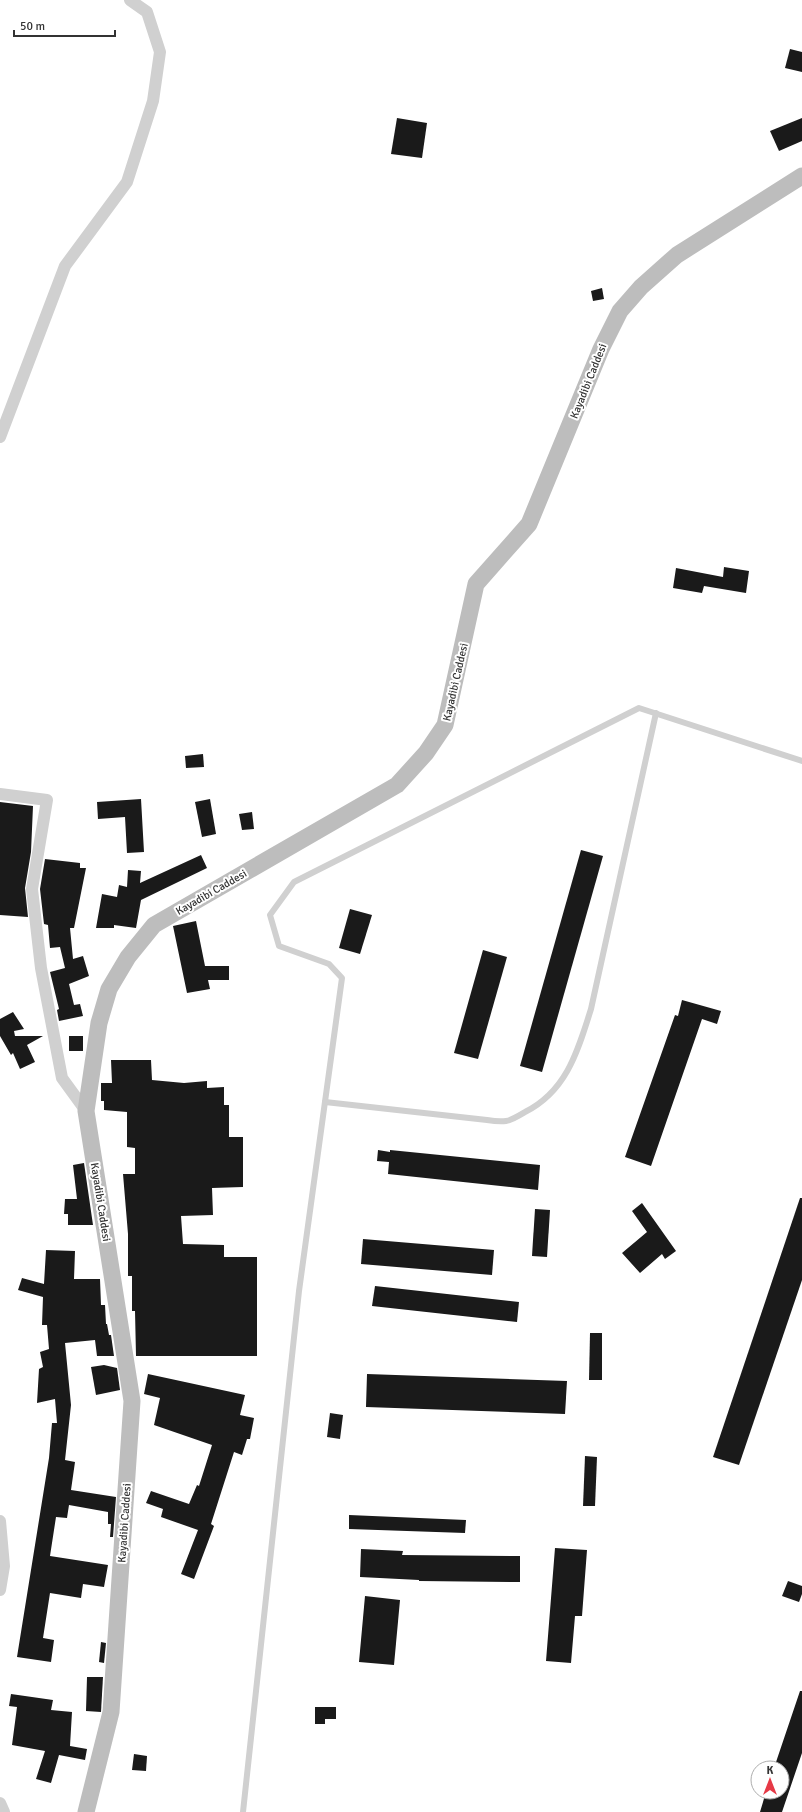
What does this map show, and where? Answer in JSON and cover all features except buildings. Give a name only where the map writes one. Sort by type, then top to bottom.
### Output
[{"type":"street","points":[[0,437],[65,266],[127,182],[153,101],[160,52],[148,12],[130,0]]},
{"type":"street","name":"Kayadibi Caddesi","points":[[86,1812],[111,1712],[132,1401],[86,1111],[99,1023],[109,989],[128,957],[154,925],[397,785],[426,753],[445,725],[476,584],[530,524],[601,348],[620,312],[641,287],[677,255],[802,176]]},
{"type":"street","points":[[0,794],[47,800],[32,889],[41,968],[62,1078],[86,1111]]},
{"type":"street","points":[[0,1521],[4,1566],[0,1590]]},
{"type":"street","points":[[0,1803],[4,1812]]},
{"type":"lane","points":[[243,1812],[298,1291],[342,978],[329,964],[279,946],[270,915],[294,882],[639,708],[802,761]]},
{"type":"lane","points":[[325,1102],[507,1121],[529,1110],[548,1097],[565,1078],[577,1052],[591,1009],[656,714]]}]
